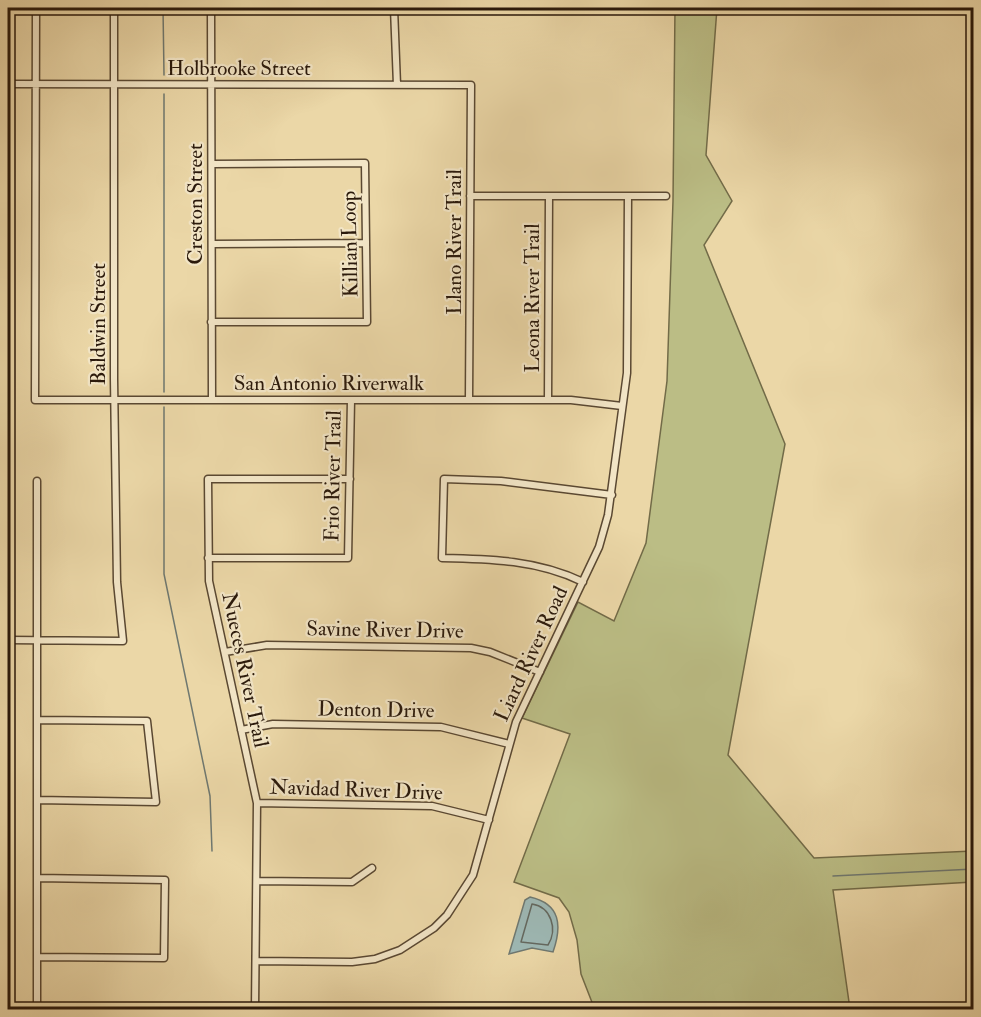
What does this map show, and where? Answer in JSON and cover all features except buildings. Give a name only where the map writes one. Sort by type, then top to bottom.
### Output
[{"type":"street","points":[[36,8],[36,84]]},
{"type":"street","name":"Baldwin Street","points":[[37,640],[123,641],[117,582],[114,400],[114,8]]},
{"type":"street","name":"Creston Street","points":[[211,8],[212,400]]},
{"type":"street","points":[[394,8],[397,85]]},
{"type":"street","name":"Holbrooke Street","points":[[8,84],[471,85]]},
{"type":"street","name":"San Antonio Riverwalk","points":[[36,84],[35,400],[579,400],[622,406]]},
{"type":"street","name":"Llano River Trail","points":[[469,400],[471,85]]},
{"type":"street","name":"Killian Loop","points":[[211,322],[367,322],[365,163],[212,164]]},
{"type":"street","points":[[471,196],[666,196]]},
{"type":"street","name":"Leona River Trail","points":[[548,400],[549,196]]},
{"type":"street","name":"Liard River Road","points":[[257,961],[352,962],[400,950],[419,939],[447,915],[465,890],[478,861],[509,744],[522,708],[599,547],[612,495],[628,343],[628,196]]},
{"type":"street","points":[[213,244],[366,243]]},
{"type":"street","name":"Frio River Trail","points":[[208,558],[348,558],[351,400]]},
{"type":"street","name":"Nueces River Trail","points":[[255,1010],[257,803],[209,581],[208,479],[350,479]]},
{"type":"street","points":[[583,582],[551,567],[442,558],[444,479],[501,481],[612,495]]},
{"type":"street","points":[[37,481],[37,1010]]},
{"type":"street","points":[[8,640],[37,640]]},
{"type":"street","name":"Savine River Drive","points":[[225,652],[273,645],[471,648],[490,652],[540,672]]},
{"type":"street","points":[[37,800],[156,802],[147,721],[38,720]]},
{"type":"street","name":"Denton Drive","points":[[241,730],[273,724],[441,727],[509,744]]},
{"type":"street","name":"Navidad River Drive","points":[[257,803],[432,806],[489,820]]},
{"type":"street","points":[[258,881],[352,882],[372,868]]},
{"type":"street","points":[[37,878],[165,880],[164,958],[38,957]]},
{"type":"green space","points":[[675,8],[717,8],[706,155],[732,201],[704,245],[785,444],[728,755],[814,858],[973,851],[973,882],[833,890],[850,1009],[595,1010],[581,974],[577,940],[569,912],[559,898],[514,882],[570,734],[522,718],[578,602],[614,621],[646,543],[667,381],[673,201]]},
{"type":"water","points":[[530,897],[548,905],[556,917],[558,933],[553,952],[532,948],[509,954],[525,900]]},
{"type":"waterway","points":[[163,8],[164,75]]},
{"type":"waterway","points":[[164,94],[164,392]]},
{"type":"waterway","points":[[164,407],[164,574],[210,796],[212,851]]},
{"type":"waterway","points":[[833,876],[974,869]]}]
